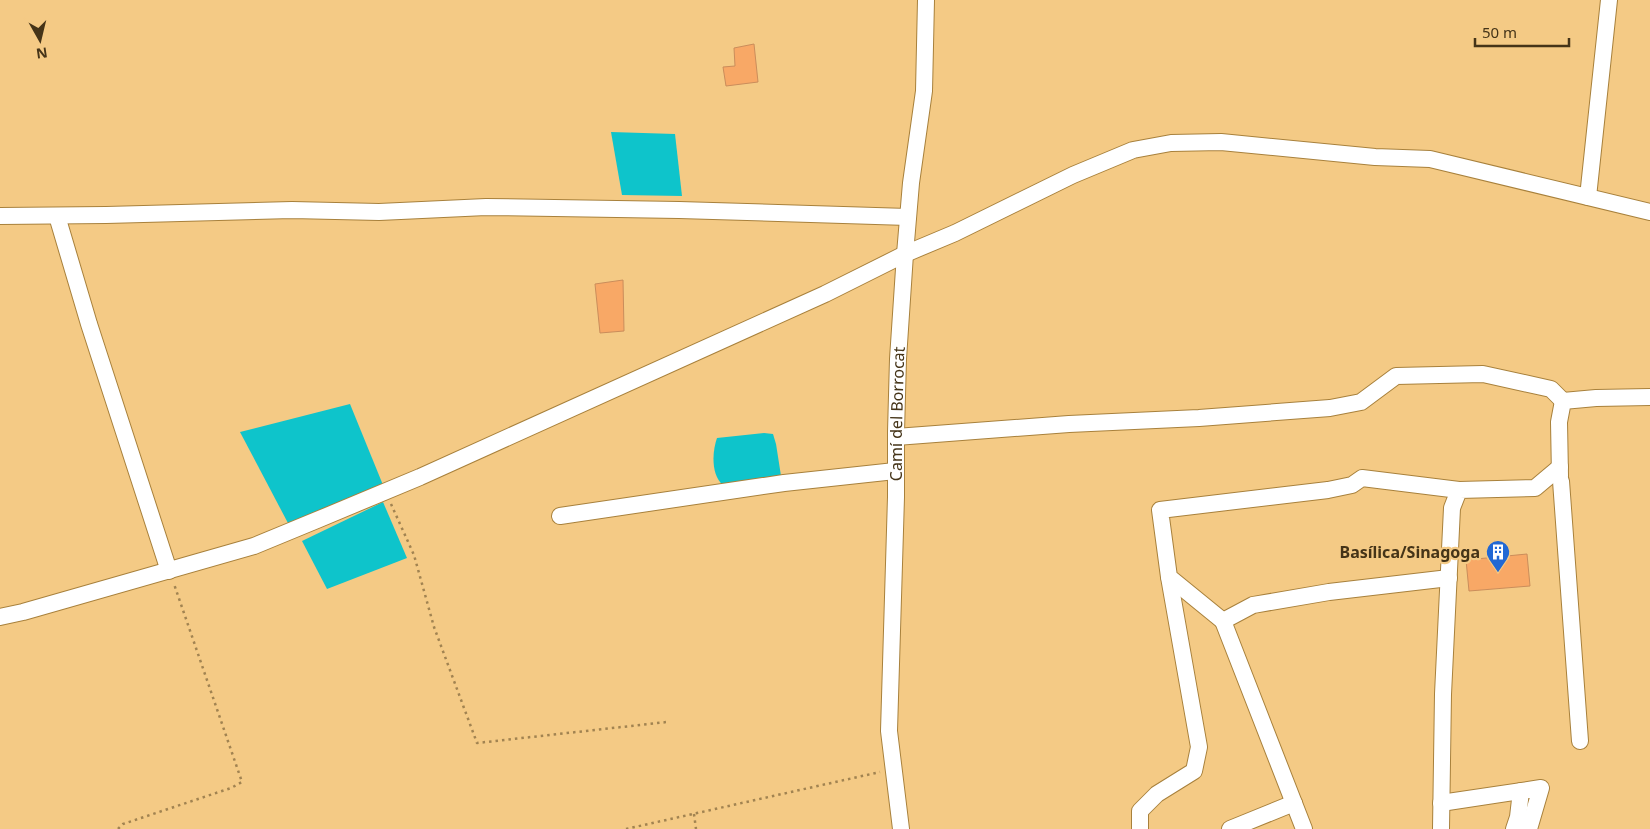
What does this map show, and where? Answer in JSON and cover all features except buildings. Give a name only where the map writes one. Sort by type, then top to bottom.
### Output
[{"type":"street","name":"Camí del Borrocat","points":[[901,829],[889,731],[898,359],[911,182],[924,91],[926,0]]},
{"type":"street","points":[[1588,197],[1609,0]]},
{"type":"street","points":[[0,617],[254,546],[385,492],[825,294],[1073,175],[1133,150],[1171,143],[1221,142],[1375,157],[1430,159],[1650,212]]},
{"type":"street","points":[[0,216],[292,210],[379,212],[486,207],[679,210],[908,217]]},
{"type":"street","points":[[58,216],[89,324],[169,571]]},
{"type":"street","points":[[896,437],[1330,408],[1361,402],[1396,376],[1483,374],[1551,390],[1562,401]]},
{"type":"street","points":[[1562,401],[1650,397]]},
{"type":"street","points":[[1562,401],[1560,475],[1580,741]]},
{"type":"street","points":[[560,516],[784,483],[895,471]]},
{"type":"street","points":[[1140,829],[1140,811],[1157,794],[1194,770],[1199,746],[1169,577],[1160,510],[1328,490],[1352,486],[1362,478],[1459,490],[1535,488],[1560,475]]},
{"type":"street","points":[[1441,829],[1443,694],[1452,508],[1459,490]]},
{"type":"street","points":[[1169,577],[1223,622],[1304,829]]},
{"type":"street","points":[[1223,622],[1253,605],[1329,592],[1449,578]]},
{"type":"street","points":[[1441,803],[1541,788],[1530,829]]},
{"type":"street","points":[[1514,829],[1518,817],[1521,791]]},
{"type":"street","points":[[1230,829],[1294,803]]},
{"type":"path","points":[[385,492],[414,555],[434,627],[477,744],[667,722]]},
{"type":"path","points":[[118,829],[123,824],[231,788],[242,782],[169,571]]},
{"type":"path","points":[[626,829],[893,769]]},
{"type":"path","points":[[694,814],[696,829]]},
{"type":"water","points":[[611,132],[675,134],[682,196],[622,195]]},
{"type":"water","points":[[350,404],[383,485],[289,525],[240,432]]},
{"type":"water","points":[[764,433],[773,434],[781,476],[723,485],[716,475],[714,463],[714,450],[717,438]]},
{"type":"water","points":[[383,502],[407,558],[327,589],[302,541]]},
{"type":"place","name":"Basílica/Sinagoga","points":[[1498,573]]}]
